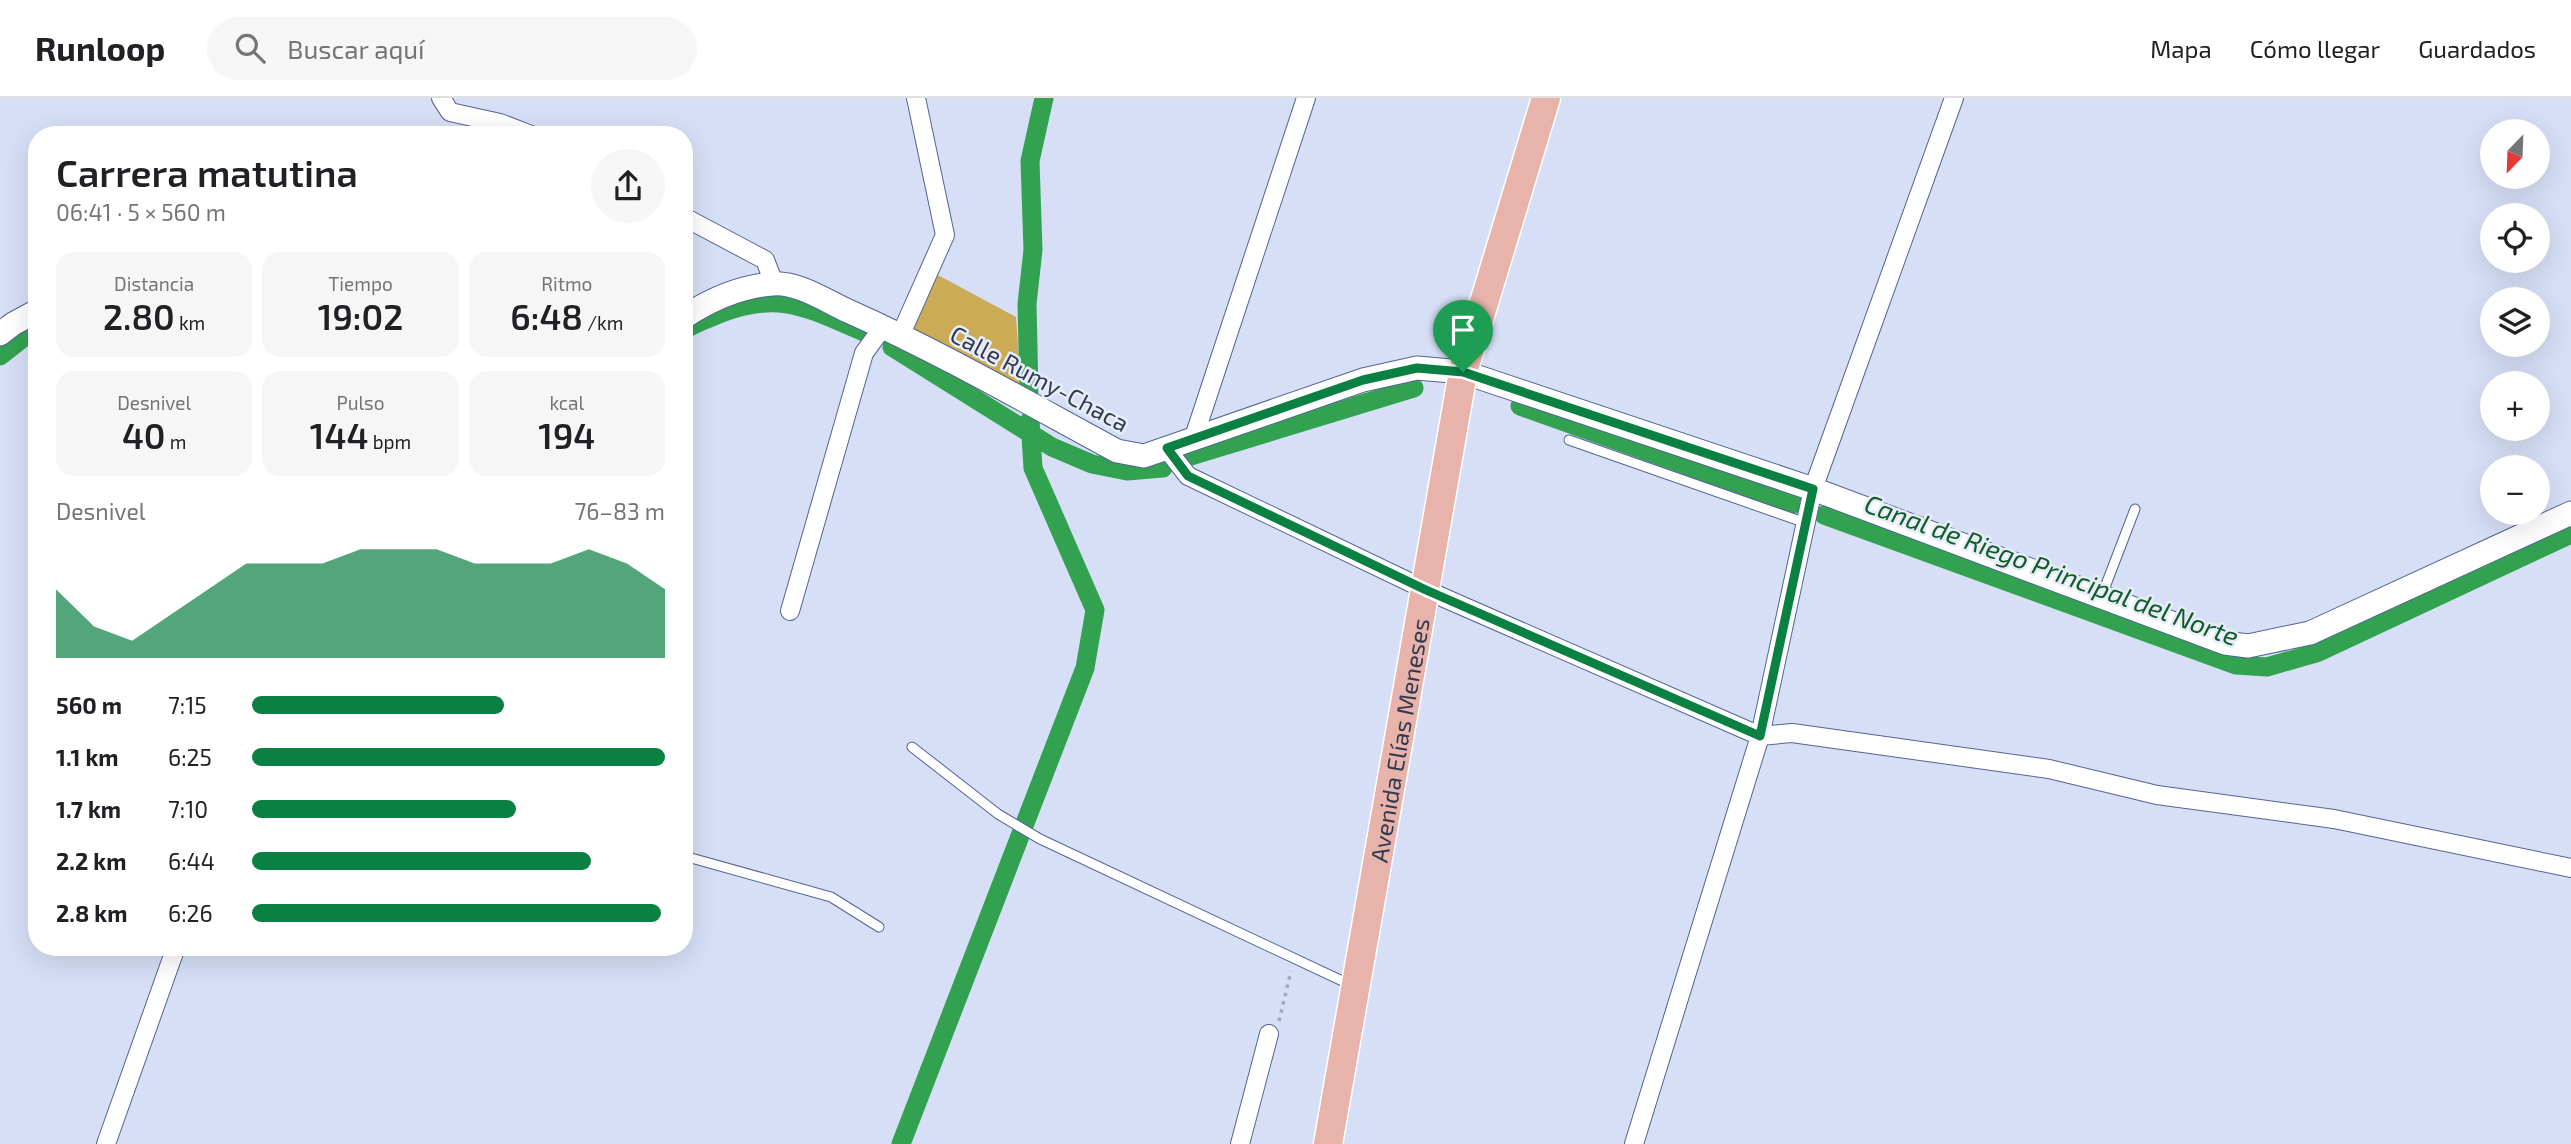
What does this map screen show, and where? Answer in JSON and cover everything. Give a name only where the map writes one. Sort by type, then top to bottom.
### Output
[{"type":"main road","name":"Avenida Elías Meneses","points":[[1328,1144],[1463,372],[1546,98]]},
{"type":"street","points":[[441,98],[450,112],[471,126]]},
{"type":"street","points":[[790,611],[864,353],[892,330],[945,235],[916,98]]},
{"type":"street","points":[[1193,440],[1306,98]]},
{"type":"street","points":[[1634,1144],[1760,736],[1813,489],[1954,98]]},
{"type":"street","points":[[480,126],[500,123],[508,126]]},
{"type":"street","points":[[693,222],[765,260],[775,283],[708,301],[693,311]]},
{"type":"street","name":"Calle Rumy-Chaca","points":[[775,283],[801,289],[892,330],[1117,451],[1144,456],[1363,380],[1417,368],[1463,372],[1813,489],[2225,643],[2248,646],[2310,633],[2571,513]]},
{"type":"street","points":[[0,334],[28,316]]},
{"type":"street","points":[[1167,448],[1188,476],[1426,590],[1760,736],[1792,733],[2049,769],[2157,794],[2334,819],[2571,868]]},
{"type":"street","points":[[106,1144],[173,956]]},
{"type":"street","points":[[1240,1144],[1269,1034]]},
{"type":"lane","points":[[1569,440],[1806,523]]},
{"type":"lane","points":[[2101,597],[2135,509]]},
{"type":"lane","points":[[912,747],[998,814],[1040,839],[1354,986]]},
{"type":"lane","points":[[693,859],[831,897],[879,927]]},
{"type":"path","points":[[1269,1034],[1278,1024],[1294,958]]},
{"type":"shaded area","points":[[936,274],[1016,317],[1021,388],[912,330]]},
{"type":"waterway","points":[[1029,392],[1027,304],[1033,250],[1030,161],[1044,98]]},
{"type":"waterway","name":"Canal de Riego Principal del Norte","points":[[693,325],[740,307],[777,303],[809,309],[864,332]]},
{"type":"waterway","name":"Canal de Riego Principal del Norte","points":[[0,356],[28,334]]},
{"type":"waterway","name":"Canal de Riego Principal del Norte","points":[[892,347],[1052,447],[1092,464],[1127,471],[1163,468]]},
{"type":"waterway","name":"Canal de Riego Principal del Norte","points":[[1191,456],[1414,388]]},
{"type":"waterway","name":"Canal de Riego Principal del Norte","points":[[1520,406],[1794,504]]},
{"type":"waterway","points":[[901,1144],[1085,668],[1095,610],[1033,468],[1030,420]]},
{"type":"waterway","name":"Canal de Riego Principal del Norte","points":[[1824,515],[2236,665],[2267,667],[2319,652],[2571,534]]},
{"type":"route","points":[[1417,368],[1463,372],[1813,489],[1760,736],[1426,590],[1188,476],[1167,448],[1363,380],[1417,368]]}]
